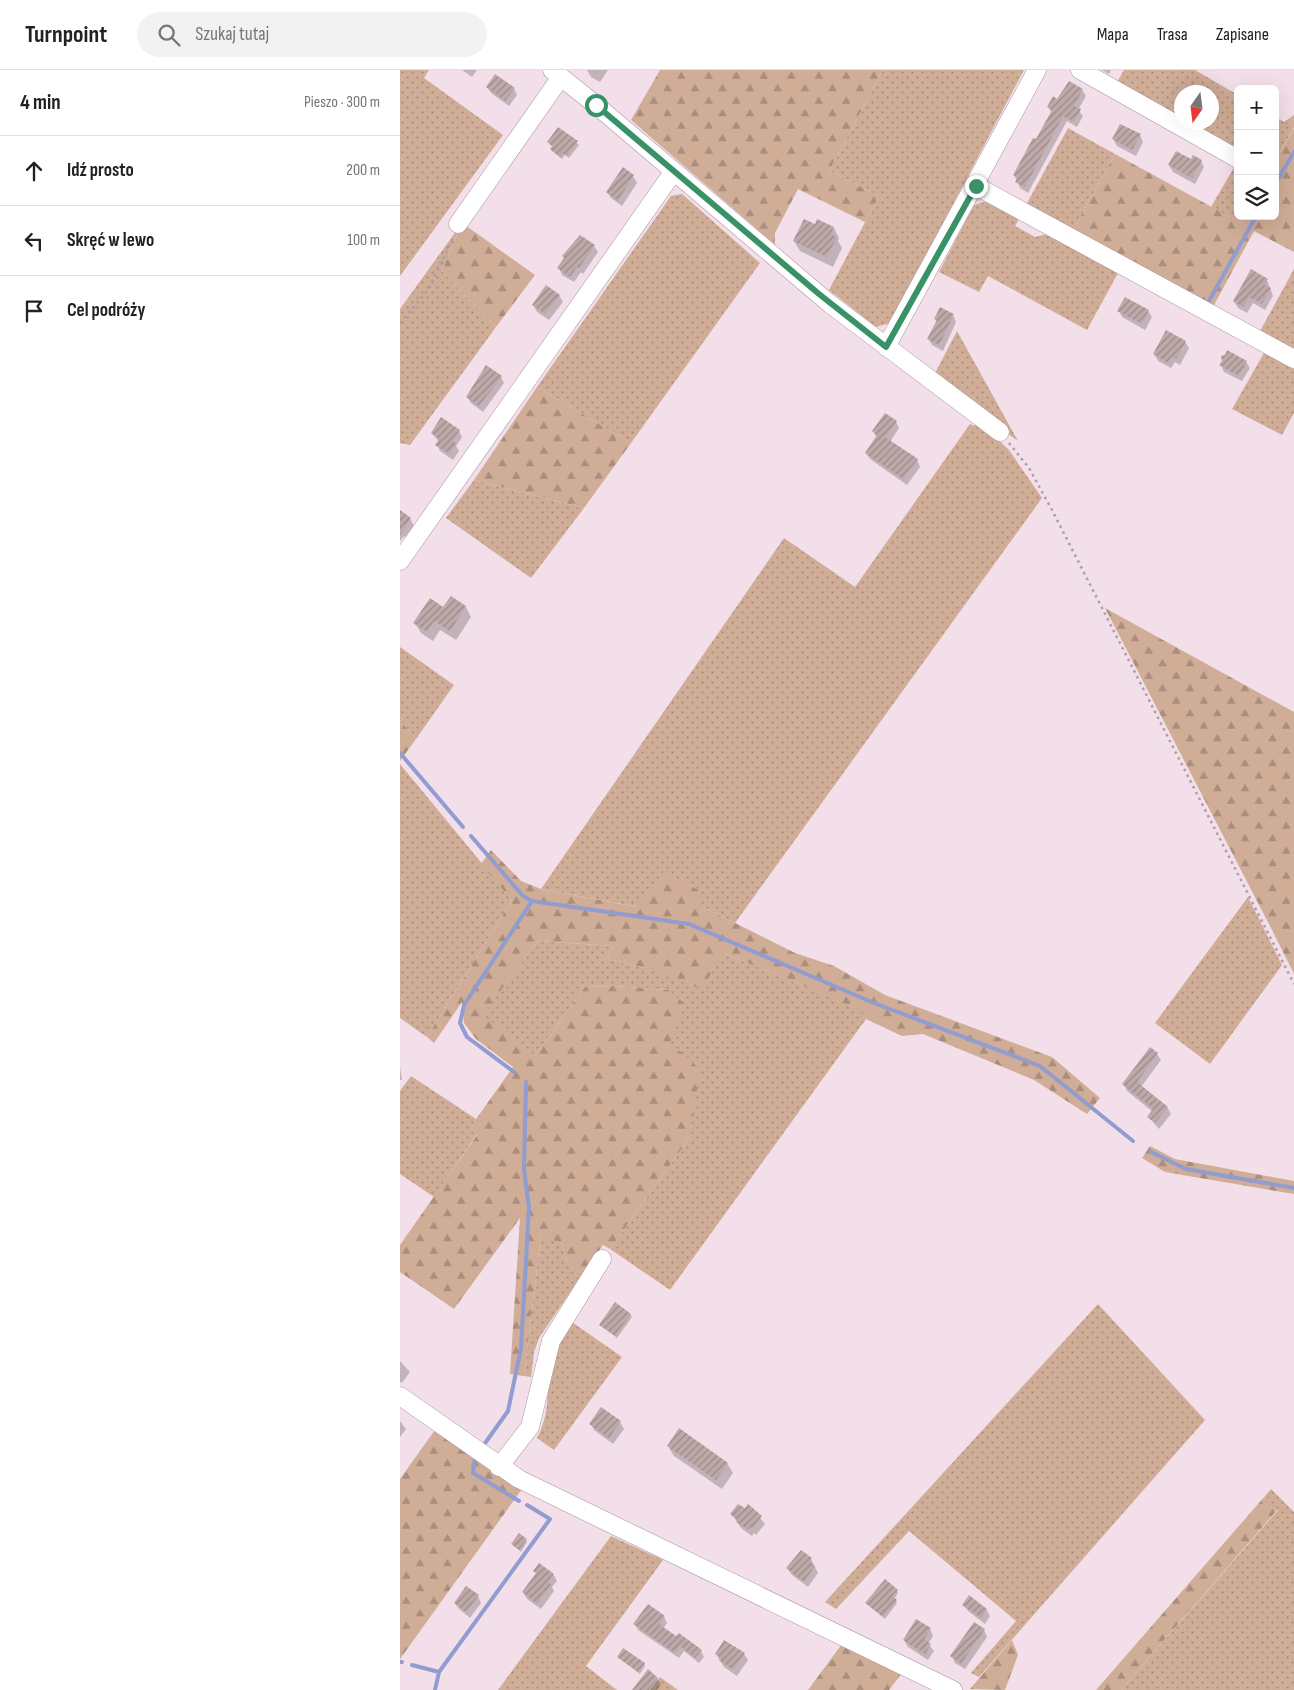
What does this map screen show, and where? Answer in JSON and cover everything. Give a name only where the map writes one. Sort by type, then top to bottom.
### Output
[{"type":"street","points":[[886,347],[976,186],[1037,70]]},
{"type":"street","points":[[1080,70],[1234,157]]},
{"type":"street","points":[[458,224],[557,74],[819,294],[886,347],[1000,432]]},
{"type":"street","points":[[400,561],[674,171]]},
{"type":"street","points":[[976,186],[1294,359]]},
{"type":"street","points":[[499,1467],[530,1428],[551,1341],[602,1259]]},
{"type":"street","points":[[400,1396],[499,1467],[638,1538],[953,1690]]},
{"type":"path","points":[[400,323],[428,290],[444,260],[458,224]]},
{"type":"path","points":[[1000,432],[1029,468],[1052,510],[1294,984]]},
{"type":"green space","points":[[400,70],[429,70],[424,78],[503,135],[400,276]]},
{"type":"green space","points":[[660,70],[883,70],[829,171],[879,196],[865,222],[798,189],[775,233],[775,245],[631,120]]},
{"type":"green space","points":[[883,70],[1024,70],[890,323],[876,327],[829,290],[879,196],[829,171]]},
{"type":"green space","points":[[1124,70],[1195,70],[1234,93],[1234,150],[1198,130],[1219,130],[1219,85],[1174,85],[1174,117],[1116,84]]},
{"type":"green space","points":[[1294,115],[1294,128],[1284,122]]},
{"type":"green space","points":[[1279,119],[1294,127],[1279,154]]},
{"type":"green space","points":[[1068,128],[1115,154],[1073,230],[1026,205]]},
{"type":"green space","points":[[1294,128],[1294,252],[1254,231],[1213,307],[1073,230],[1115,154],[1241,223],[1243,220],[1279,220],[1279,154]]},
{"type":"green space","points":[[1234,167],[1234,219],[1211,207]]},
{"type":"green space","points":[[682,194],[760,263],[631,443],[537,387],[671,196]]},
{"type":"green space","points":[[987,201],[1019,219],[1015,226],[1035,237],[1047,234],[1118,273],[1087,330],[988,276],[979,292],[939,272],[974,205]]},
{"type":"green space","points":[[462,223],[442,271],[496,327],[410,445],[400,443],[400,309]]},
{"type":"green space","points":[[462,223],[535,275],[496,327],[442,271]]},
{"type":"green space","points":[[1294,269],[1294,352],[1259,333]]},
{"type":"green space","points":[[957,331],[1018,441],[932,379]]},
{"type":"green space","points":[[1264,353],[1294,369],[1294,413],[1282,435],[1232,409]]},
{"type":"green space","points":[[537,387],[631,443],[584,508],[474,480]]},
{"type":"green space","points":[[977,420],[1009,450],[1042,498],[735,923],[703,907],[638,907],[541,889],[784,538],[855,587],[970,424],[974,426]]},
{"type":"green space","points":[[474,480],[584,508],[531,578],[446,518]]},
{"type":"green space","points":[[1105,608],[1294,712],[1294,974],[1271,928]]},
{"type":"green space","points":[[400,647],[454,685],[416,739],[400,720]]},
{"type":"green space","points":[[400,720],[416,739],[400,761]]},
{"type":"green space","points":[[400,764],[512,900],[427,1037],[400,1018]]},
{"type":"green space","points":[[491,850],[521,881],[541,889],[637,907],[664,871],[698,890],[703,907],[795,953],[834,966],[885,995],[1052,1057],[1100,1098],[1087,1114],[1034,1080],[923,1034],[902,1036],[866,1019],[861,1010],[724,953],[701,989],[644,968],[606,958],[614,946],[538,941],[482,1015],[535,1056],[585,987],[615,986],[668,990],[685,1004],[670,1043],[700,1069],[690,1137],[610,1249],[603,1245],[579,1279],[566,1260],[562,1243],[541,1236],[524,1376],[510,1374],[520,1218],[454,1309],[400,1272],[400,1245],[477,1135],[469,1129],[513,1067],[476,1039],[464,1023],[462,1002],[434,1043],[427,1037],[512,900],[481,864]]},
{"type":"green space","points":[[1248,897],[1282,965],[1210,1064],[1155,1023]]},
{"type":"green space","points":[[538,941],[614,946],[606,958],[644,968],[724,953],[862,1010],[866,1019],[670,1290],[610,1249],[690,1137],[670,1043],[667,990],[615,986],[585,987],[535,1056],[481,1015]]},
{"type":"green space","points":[[411,1076],[476,1119],[470,1129],[477,1134],[434,1197],[400,1174],[400,1091]]},
{"type":"green space","points":[[1150,1146],[1175,1159],[1294,1181],[1294,1194],[1165,1172],[1142,1158]]},
{"type":"green space","points":[[541,1235],[562,1243],[566,1260],[579,1279],[539,1338],[534,1352],[531,1377],[524,1376]]},
{"type":"green space","points":[[1098,1304],[1205,1420],[979,1677],[971,1673],[1016,1621],[909,1531],[836,1609],[825,1602]]},
{"type":"green space","points":[[572,1322],[622,1357],[554,1450],[537,1438],[545,1416],[549,1373],[554,1352]]},
{"type":"green space","points":[[435,1430],[522,1489],[400,1659],[400,1479]]},
{"type":"green space","points":[[1271,1489],[1294,1512],[1294,1690],[1121,1690],[1278,1510],[1265,1496]]},
{"type":"green space","points":[[1265,1496],[1278,1509],[1121,1690],[1096,1690]]},
{"type":"green space","points":[[611,1536],[663,1560],[586,1666],[617,1690],[498,1690]]},
{"type":"green space","points":[[1012,1640],[1018,1655],[1005,1690],[970,1689]]},
{"type":"green space","points":[[842,1644],[902,1673],[889,1690],[808,1690]]},
{"type":"green space","points":[[660,1677],[678,1690],[650,1690]]},
{"type":"building","points":[[495,74],[515,88],[505,101],[486,87]]},
{"type":"building","points":[[1069,81],[1083,89],[1074,106],[1081,109],[1074,122],[1063,116],[1025,187],[1015,182],[1018,177],[1013,175],[1033,138],[1036,139],[1052,110],[1047,107],[1053,96],[1057,99]]},
{"type":"building","points":[[1120,124],[1141,134],[1132,150],[1112,139]]},
{"type":"building","points":[[558,127],[578,141],[567,156],[563,153],[560,157],[550,149],[552,146],[547,142]]},
{"type":"building","points":[[1176,151],[1191,159],[1193,155],[1202,160],[1192,178],[1168,165]]},
{"type":"building","points":[[623,167],[634,175],[618,201],[606,192]]},
{"type":"building","points":[[804,219],[815,224],[817,219],[834,227],[831,234],[837,237],[827,257],[793,241]]},
{"type":"building","points":[[580,235],[595,245],[579,268],[577,267],[570,277],[557,268],[564,258],[562,256]]},
{"type":"building","points":[[1251,269],[1268,279],[1264,285],[1271,288],[1262,304],[1249,297],[1243,307],[1233,301]]},
{"type":"building","points":[[546,285],[560,295],[545,314],[532,305]]},
{"type":"building","points":[[1125,297],[1149,310],[1142,324],[1117,311]]},
{"type":"building","points":[[940,307],[954,314],[939,345],[927,339],[937,320],[934,319]]},
{"type":"building","points":[[1166,330],[1186,341],[1176,359],[1171,357],[1168,363],[1153,354]]},
{"type":"building","points":[[1227,350],[1247,361],[1239,376],[1219,365],[1222,361],[1221,356],[1225,355]]},
{"type":"building","points":[[486,365],[502,376],[479,406],[466,397]]},
{"type":"building","points":[[885,413],[897,421],[885,437],[918,459],[903,479],[865,453],[877,435],[872,431]]},
{"type":"building","points":[[441,417],[460,430],[452,441],[457,444],[449,454],[435,445],[439,439],[431,433]]},
{"type":"building","points":[[400,510],[411,518],[400,535]]},
{"type":"building","points":[[451,596],[466,606],[450,631],[434,621],[427,632],[413,623],[430,598],[443,607]]},
{"type":"building","points":[[1150,1047],[1158,1053],[1137,1082],[1168,1107],[1155,1123],[1147,1117],[1153,1109],[1122,1084]]},
{"type":"building","points":[[615,1302],[631,1314],[615,1336],[599,1325]]},
{"type":"building","points":[[601,1407],[621,1421],[609,1438],[589,1424]]},
{"type":"building","points":[[679,1428],[728,1463],[716,1480],[667,1446]]},
{"type":"building","points":[[738,1504],[745,1508],[748,1504],[762,1516],[752,1529],[750,1527],[748,1530],[736,1522],[737,1520],[730,1514]]},
{"type":"building","points":[[519,1533],[527,1539],[519,1550],[511,1544]]},
{"type":"building","points":[[801,1550],[812,1558],[810,1561],[815,1566],[804,1582],[786,1568]]},
{"type":"building","points":[[539,1563],[554,1574],[548,1581],[551,1584],[537,1604],[522,1592],[536,1573],[533,1571]]},
{"type":"building","points":[[885,1579],[898,1590],[892,1596],[897,1600],[883,1617],[865,1603]]},
{"type":"building","points":[[466,1586],[479,1595],[466,1612],[454,1603]]},
{"type":"building","points":[[969,1595],[987,1609],[981,1618],[962,1605]]},
{"type":"building","points":[[648,1604],[665,1616],[659,1624],[676,1636],[679,1633],[702,1650],[695,1658],[680,1646],[675,1653],[633,1624]]},
{"type":"building","points":[[916,1619],[931,1628],[924,1639],[931,1644],[925,1654],[903,1640]]},
{"type":"building","points":[[974,1622],[985,1629],[961,1664],[950,1656]]},
{"type":"building","points":[[724,1640],[745,1653],[733,1670],[719,1660],[721,1658],[715,1654]]},
{"type":"building","points":[[623,1648],[645,1663],[638,1672],[617,1657]]},
{"type":"building","points":[[648,1669],[658,1678],[649,1690],[632,1690]]},
{"type":"waterway","points":[[1279,177],[1294,152]]},
{"type":"waterway","points":[[1209,301],[1254,220]]},
{"type":"waterway","points":[[400,753],[463,827]]},
{"type":"waterway","points":[[471,836],[523,896],[532,901]]},
{"type":"waterway","points":[[514,1072],[467,1037],[460,1023],[464,1005],[532,901],[689,924],[874,1003],[1040,1066],[1133,1141]]},
{"type":"waterway","points":[[483,1446],[508,1411],[521,1348],[529,1208],[524,1169],[526,1082]]},
{"type":"waterway","points":[[1151,1152],[1186,1169],[1294,1188]]},
{"type":"waterway","points":[[475,1459],[473,1473],[519,1501]]},
{"type":"waterway","points":[[435,1690],[439,1672],[550,1519],[527,1505]]},
{"type":"waterway","points":[[412,1665],[439,1672]]},
{"type":"route","points":[[596,105],[830,304],[886,347],[892,340],[976,186]]}]
